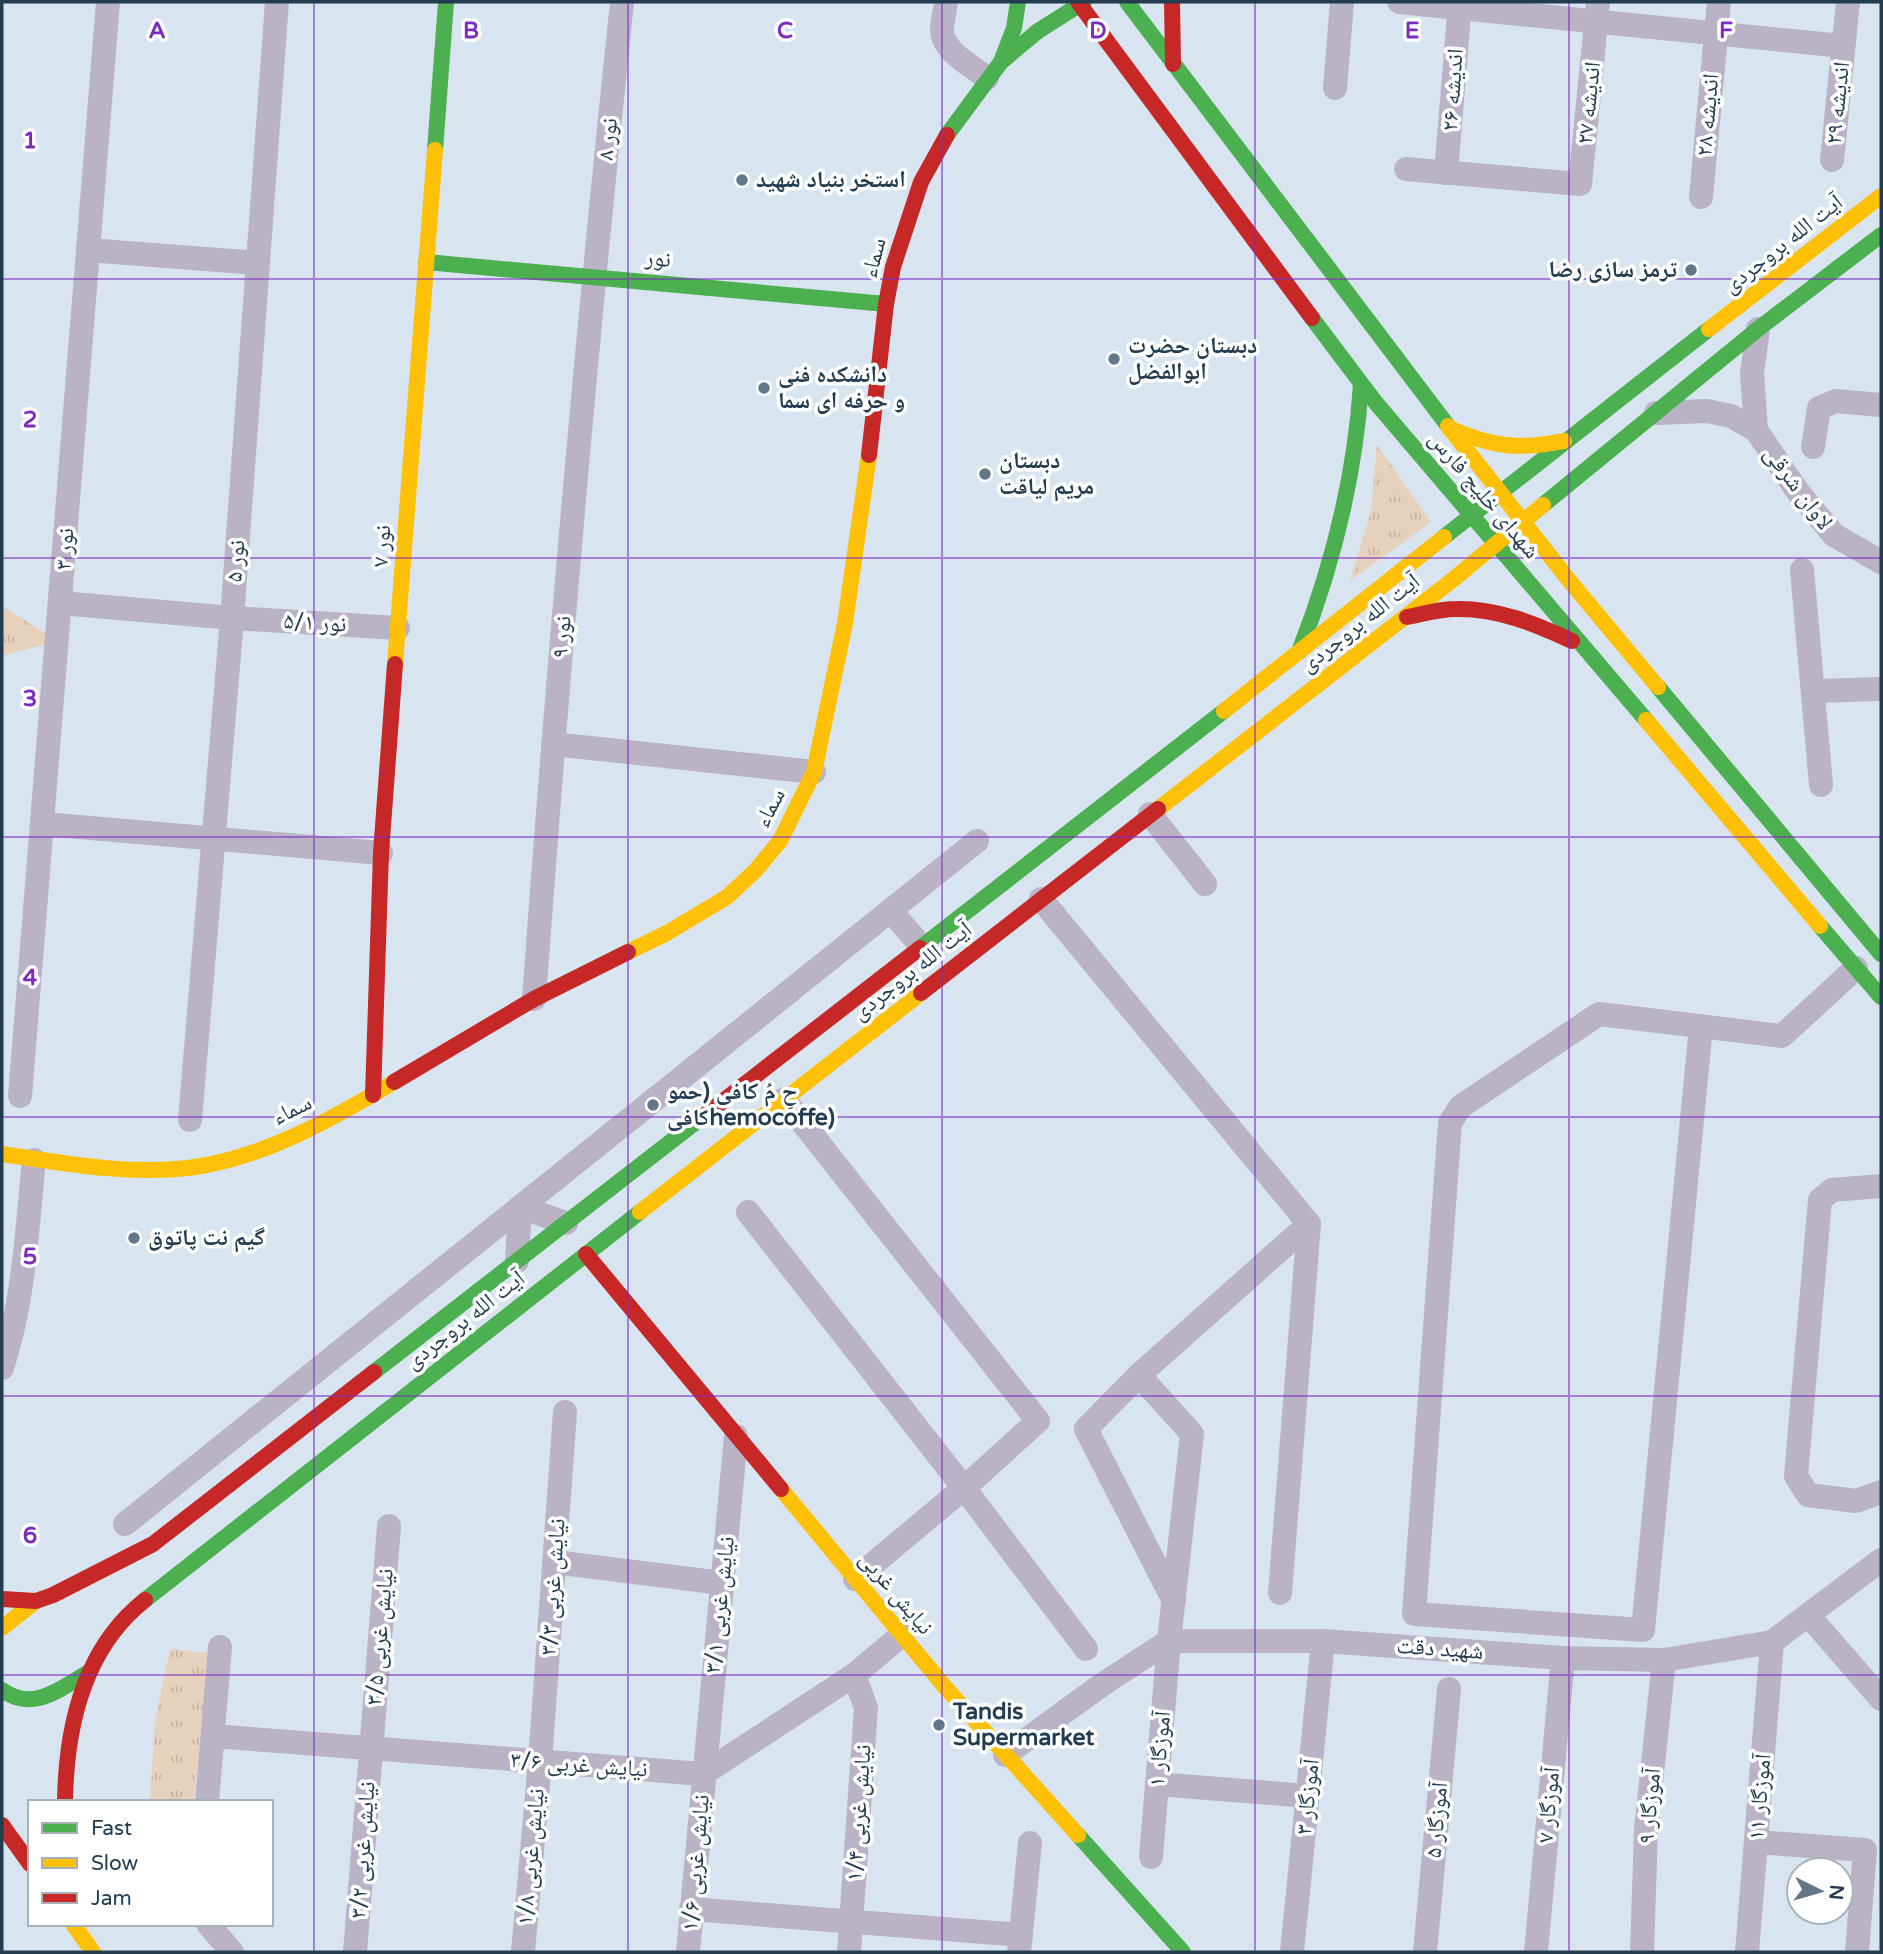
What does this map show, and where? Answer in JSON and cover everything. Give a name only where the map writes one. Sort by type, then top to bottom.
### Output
[{"type":"main road","name":"نور ۷","points":[[373,1095],[381,853],[446,2]]},
{"type":"main road","points":[[994,70],[1014,28],[1018,2]]},
{"type":"main road","name":"شهدای خلیج فارس","points":[[1127,2],[1499,493],[1881,954]]},
{"type":"main road","points":[[1172,2],[1173,64]]},
{"type":"main road","name":"سماء","points":[[2,1154],[110,1169],[187,1168],[230,1160],[279,1143],[373,1095],[534,999],[667,933],[727,897],[755,871],[780,841],[814,772],[849,598],[864,497],[886,304],[893,267],[920,182],[948,132],[994,70],[1038,31],[1081,3]]},
{"type":"main road","name":"شهدای خلیج فارس","points":[[1081,3],[1361,384],[1470,516],[1881,997]]},
{"type":"main road","name":"آیت الله بروجردی","points":[[2,1599],[36,1601],[53,1595],[153,1544],[1298,654],[1563,441],[1881,196]]},
{"type":"main road","name":"آیت الله بروجردی","points":[[65,1800],[74,1723],[89,1672],[106,1641],[130,1612],[1403,617],[1437,577],[1496,546],[1758,328],[1881,235]]},
{"type":"main road","name":"نور","points":[[426,262],[886,304]]},
{"type":"main road","points":[[1298,654],[1335,554],[1351,482],[1360,419],[1361,384]]},
{"type":"main road","points":[[1448,428],[1495,447],[1516,449],[1563,441]]},
{"type":"main road","points":[[1570,501],[1592,466]]},
{"type":"main road","points":[[1561,544],[1568,579]]},
{"type":"main road","points":[[1417,558],[1437,577]]},
{"type":"main road","points":[[1403,617],[1455,609],[1505,614],[1546,628],[1579,644]]},
{"type":"main road","name":"نیایش غربی","points":[[586,1254],[902,1635],[1005,1755],[1183,1952]]},
{"type":"main road","points":[[2,1628],[36,1601]]},
{"type":"main road","points":[[2,1690],[12,1699],[34,1701],[89,1672]]},
{"type":"main road","points":[[2,1825],[28,1861]]},
{"type":"main road","points":[[74,1926],[93,1952]]},
{"type":"main road","points":[[94,1926],[106,1952]]},
{"type":"street","name":"نور ۳","points":[[20,1096],[44,824],[108,2]]},
{"type":"street","name":"نور ۵","points":[[190,1120],[232,618],[277,2]]},
{"type":"street","name":"نور ۸","points":[[594,276],[622,2]]},
{"type":"street","points":[[946,2],[942,31],[949,48],[994,70]]},
{"type":"street","points":[[1335,88],[1342,2]]},
{"type":"street","points":[[1399,2],[1597,12],[1716,32],[1843,46]]},
{"type":"street","name":"اندیشه ۲۸","points":[[1701,197],[1719,2]]},
{"type":"street","name":"اندیشه ۲۹","points":[[1832,160],[1847,2]]},
{"type":"street","name":"اندیشه ۲۶","points":[[1446,173],[1459,5]]},
{"type":"street","name":"اندیشه ۲۷","points":[[1446,173],[1580,184],[1597,12]]},
{"type":"street","points":[[1406,169],[1446,173]]},
{"type":"street","points":[[88,250],[258,263]]},
{"type":"street","name":"نور ۹","points":[[534,999],[553,744],[594,276]]},
{"type":"street","points":[[1756,430],[1752,373],[1758,328]]},
{"type":"street","points":[[1813,447],[1819,408],[1836,401],[1881,405]]},
{"type":"street","points":[[1656,413],[1707,411],[1731,416],[1756,430]]},
{"type":"street","name":"لاوان شرقی","points":[[1756,430],[1798,492],[1834,535],[1881,562]]},
{"type":"street","points":[[1802,570],[1821,785]]},
{"type":"street","name":"نور ۵/۱","points":[[61,603],[232,618],[398,628]]},
{"type":"street","points":[[1814,691],[1881,689]]},
{"type":"street","points":[[553,744],[814,772]]},
{"type":"street","points":[[1150,814],[1205,884]]},
{"type":"street","points":[[44,824],[381,853]]},
{"type":"street","points":[[125,1524],[977,841]]},
{"type":"street","points":[[1041,899],[1310,1224],[1280,1593]]},
{"type":"street","points":[[891,911],[922,947]]},
{"type":"street","points":[[1701,1026],[1643,1629],[1414,1614],[1450,1124],[1460,1107],[1599,1014],[1701,1026],[1782,1036],[1856,968]]},
{"type":"street","points":[[784,1099],[1038,1421],[964,1488],[855,1579]]},
{"type":"street","points":[[2,1368],[13,1334],[21,1289],[34,1160]]},
{"type":"street","points":[[1881,1186],[1832,1190],[1820,1200],[1796,1476],[1808,1495],[1856,1501],[1881,1492]]},
{"type":"street","points":[[520,1207],[566,1223]]},
{"type":"street","points":[[517,1261],[520,1207]]},
{"type":"street","points":[[748,1212],[964,1488],[1086,1650]]},
{"type":"street","points":[[1174,1601],[1086,1429],[1139,1375],[1310,1224]]},
{"type":"street","name":"آموزگار ۱","points":[[1139,1375],[1192,1434],[1169,1641],[1151,1857]]},
{"type":"street","name":"نیایش غربی ۳/۳","points":[[540,1762],[565,1412]]},
{"type":"street","points":[[238,1433],[284,1442]]},
{"type":"street","name":"نیایش غربی ۳/۱","points":[[703,1774],[736,1436]]},
{"type":"street","name":"نیایش غربی ۳/۵","points":[[371,1749],[389,1526]]},
{"type":"street","name":"شهید دقت","points":[[1169,1641],[1323,1641],[1563,1658],[1664,1660],[1772,1642],[1881,1560]]},
{"type":"street","points":[[554,1562],[722,1583]]},
{"type":"street","points":[[1808,1615],[1881,1699]]},
{"type":"street","points":[[703,1774],[854,1675],[902,1635]]},
{"type":"street","points":[[1005,1755],[1102,1684],[1169,1641]]},
{"type":"street","name":"آموزگار ۳","points":[[1292,1952],[1323,1641]]},
{"type":"street","name":"آموزگار ۱۱","points":[[1747,1952],[1772,1642]]},
{"type":"street","points":[[207,1800],[220,1647]]},
{"type":"street","name":"آموزگار ۷","points":[[1536,1952],[1563,1658]]},
{"type":"street","name":"آموزگار ۹","points":[[1642,1952],[1646,1830],[1664,1660]]},
{"type":"street","name":"نیایش غربی ۱/۴","points":[[849,1952],[866,1708],[854,1675]]},
{"type":"street","name":"آموزگار ۵","points":[[1425,1952],[1449,1689]]},
{"type":"street","name":"نیایش غربی ۳/۶","points":[[213,1736],[703,1774]]},
{"type":"street","name":"نیایش غربی ۳/۲","points":[[355,1952],[371,1749]]},
{"type":"street","name":"نیایش غربی ۱/۸","points":[[523,1952],[540,1762]]},
{"type":"street","name":"نیایش غربی ۱/۶","points":[[688,1952],[703,1774]]},
{"type":"street","points":[[1157,1784],[1308,1796]]},
{"type":"street","points":[[1756,1842],[1865,1850],[1857,1952]]},
{"type":"street","points":[[691,1909],[851,1920],[1020,1943],[1030,1843]]},
{"type":"street","points":[[210,1926],[232,1952]]},
{"type":"green space","points":[[1377,445],[1431,522],[1350,581],[1371,511]]},
{"type":"green space","points":[[2,606],[58,641],[2,656]]},
{"type":"green space","points":[[170,1649],[209,1653],[194,1800],[150,1800],[155,1721]]},
{"type":"traffic: fast","points":[[435,150],[446,2]]},
{"type":"traffic: fast","points":[[1001,62],[1014,28],[1018,2]]},
{"type":"traffic: fast","points":[[947,135],[1001,62],[1038,31],[1084,2]]},
{"type":"traffic: fast","points":[[1127,2],[1448,426]]},
{"type":"traffic: fast","points":[[1543,505],[1758,329],[1881,235]]},
{"type":"traffic: fast","points":[[426,262],[886,304]]},
{"type":"traffic: fast","points":[[1312,318],[1376,403],[1646,720]]},
{"type":"traffic: fast","points":[[1444,537],[1709,329]]},
{"type":"traffic: fast","points":[[1299,652],[1332,554],[1348,487],[1361,384]]},
{"type":"traffic: fast","points":[[1658,687],[1881,954]]},
{"type":"traffic: fast","points":[[920,948],[1224,711]]},
{"type":"traffic: fast","points":[[1820,926],[1881,997]]},
{"type":"traffic: fast","points":[[374,1372],[705,1115]]},
{"type":"traffic: fast","points":[[145,1600],[640,1212]]},
{"type":"traffic: fast","points":[[2,1690],[13,1696],[36,1699],[57,1691],[89,1672]]},
{"type":"traffic: fast","points":[[1078,1835],[1183,1952]]},
{"type":"traffic: slow","points":[[395,664],[435,150]]},
{"type":"traffic: slow","points":[[1709,329],[1881,196]]},
{"type":"traffic: slow","points":[[1448,426],[1568,579],[1658,687]]},
{"type":"traffic: slow","points":[[1449,428],[1505,445],[1564,441]]},
{"type":"traffic: slow","points":[[628,952],[667,933],[727,897],[755,871],[780,841],[814,772],[845,623],[869,455]]},
{"type":"traffic: slow","points":[[1158,809],[1450,582],[1543,505]]},
{"type":"traffic: slow","points":[[1224,711],[1444,537]]},
{"type":"traffic: slow","points":[[1646,720],[1820,926]]},
{"type":"traffic: slow","points":[[640,1212],[921,993]]},
{"type":"traffic: slow","points":[[2,1154],[118,1169],[188,1168],[269,1147],[320,1124],[394,1082]]},
{"type":"traffic: slow","points":[[781,1489],[945,1687],[1078,1835]]},
{"type":"traffic: slow","points":[[2,1628],[36,1601]]},
{"type":"traffic: slow","points":[[74,1926],[93,1952]]},
{"type":"traffic: jam","points":[[1078,2],[1312,318]]},
{"type":"traffic: jam","points":[[1172,2],[1173,64]]},
{"type":"traffic: jam","points":[[869,455],[886,304],[893,267],[921,182],[947,135]]},
{"type":"traffic: jam","points":[[1407,617],[1450,609],[1486,611],[1530,623],[1572,641]]},
{"type":"traffic: jam","points":[[373,1095],[381,853],[395,664]]},
{"type":"traffic: jam","points":[[921,993],[1158,809]]},
{"type":"traffic: jam","points":[[705,1115],[920,948]]},
{"type":"traffic: jam","points":[[394,1082],[534,999],[628,952]]},
{"type":"traffic: jam","points":[[586,1254],[781,1489]]},
{"type":"traffic: jam","points":[[2,1599],[36,1601],[53,1595],[153,1544],[374,1372]]},
{"type":"traffic: jam","points":[[65,1800],[69,1746],[82,1691],[107,1641],[124,1619],[145,1600]]},
{"type":"traffic: jam","points":[[2,1825],[28,1861]]},
{"type":"place","name":"استخر بنیاد شهید","points":[[742,180]]},
{"type":"place","name":"ترمز سازی رضا","points":[[1691,270]]},
{"type":"place","name":"دبستان حضرت ابوالفضل","points":[[1114,359]]},
{"type":"place","name":"دانشکده فنی و حرفه ای سما","points":[[764,388]]},
{"type":"place","name":"دبستان مریم لیاقت","points":[[985,474]]},
{"type":"place","name":"حِ مُ کافی (حمو کافیhemocoffe)","points":[[653,1105]]},
{"type":"place","name":"گیم نت پاتوق","points":[[134,1238]]},
{"type":"place","name":"Tandis Supermarket","points":[[939,1725]]}]
